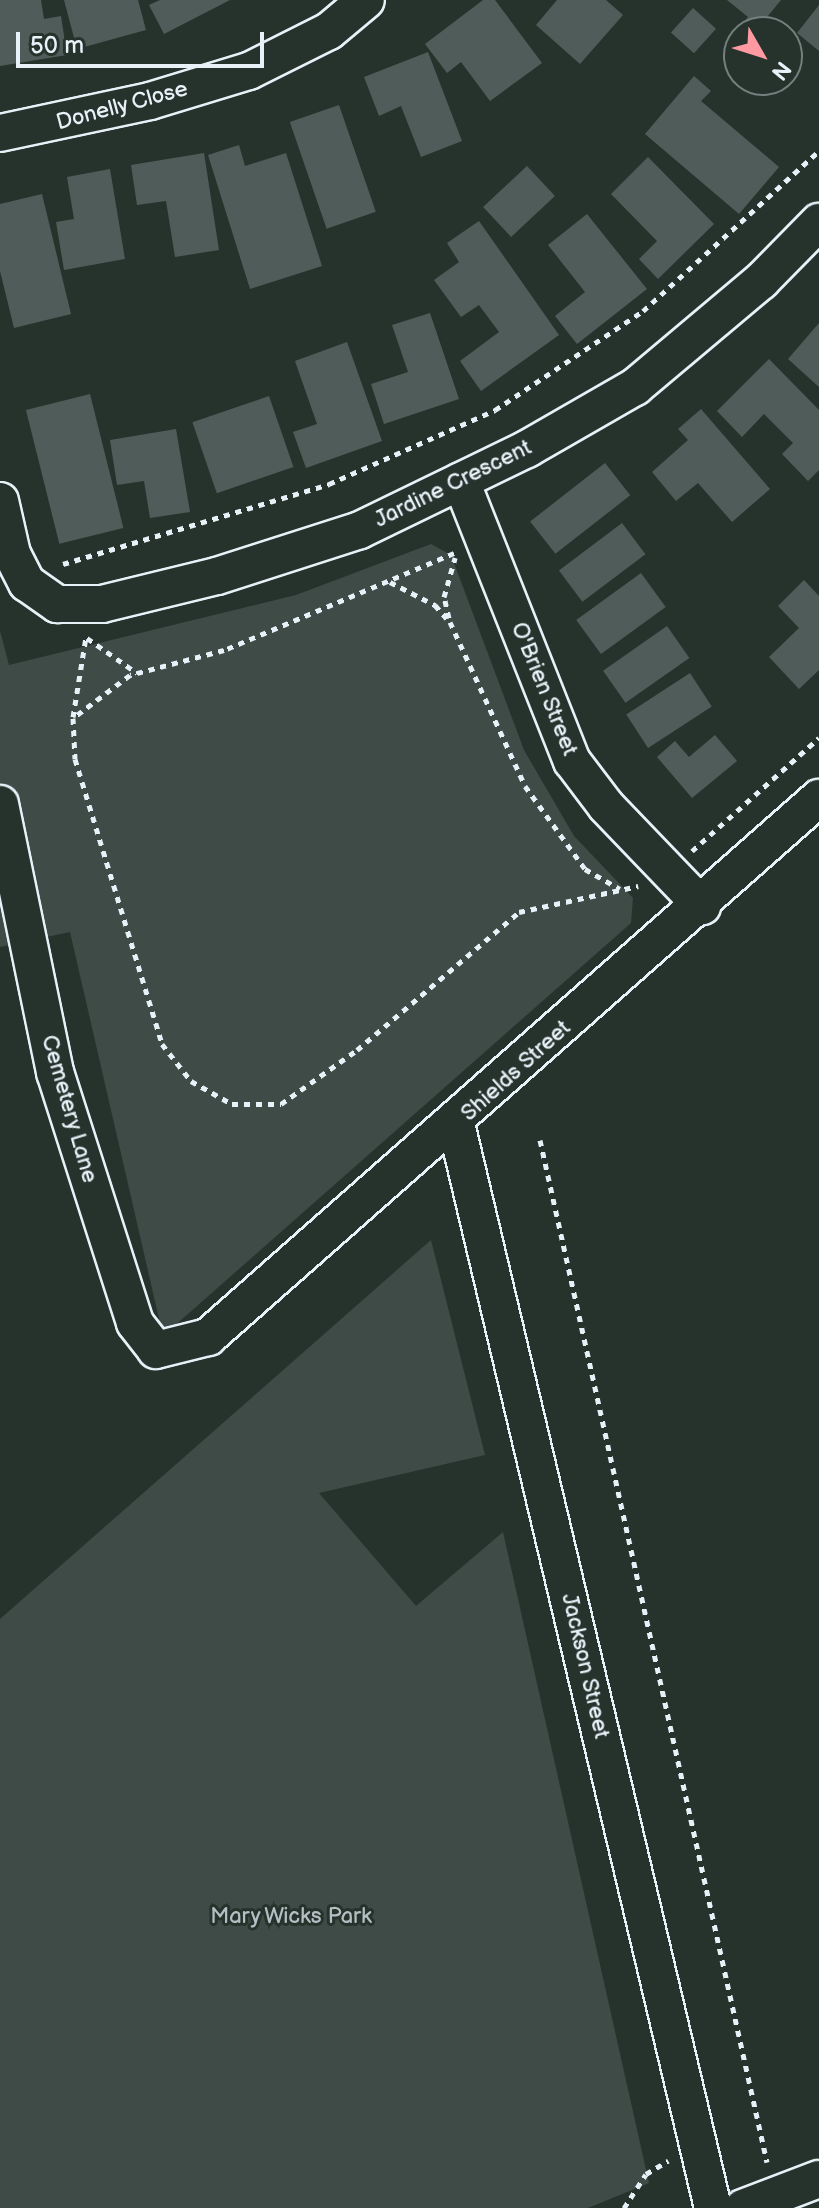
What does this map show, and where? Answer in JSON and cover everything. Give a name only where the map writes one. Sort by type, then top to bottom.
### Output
[{"type":"street","name":"Donelly Close","points":[[0,133],[108,111],[249,71],[329,31],[366,0]]},
{"type":"street","name":"Jardine Crescent","points":[[0,501],[27,583],[86,621],[360,530],[461,481],[635,387],[761,281],[819,222]]},
{"type":"street","name":"O'Brien Street","points":[[461,481],[572,761],[702,906]]},
{"type":"street","name":"Shields Street","points":[[208,1337],[456,1124],[819,798]]},
{"type":"street","name":"Cemetery Lane","points":[[0,804],[55,1072],[135,1323],[156,1350],[208,1337]]},
{"type":"street","name":"Jackson Street","points":[[456,1124],[699,2150],[727,2204]]},
{"type":"street","points":[[727,2204],[819,2179]]},
{"type":"path","points":[[138,673],[86,621],[62,563],[329,484],[495,410],[643,311],[819,151]]},
{"type":"path","points":[[73,718],[97,695],[138,673],[224,650],[390,582],[459,550],[444,597],[450,622],[525,786],[585,869],[621,889]]},
{"type":"path","points":[[390,582],[435,605],[450,622]]},
{"type":"path","points":[[86,621],[73,718],[75,759],[162,1044],[191,1081],[232,1104],[281,1104],[357,1050],[519,912],[652,884],[819,738]]},
{"type":"path","points":[[540,1140],[727,2204]]},
{"type":"path","points":[[624,2208],[646,2174],[699,2150]]},
{"type":"green space","points":[[431,544],[451,555],[524,750],[574,836],[633,898],[631,923],[163,1336],[70,932],[0,947],[0,631],[9,665],[296,595]]},
{"type":"green space","name":"Mary Wicks Park","points":[[431,1240],[485,1455],[319,1493],[416,1606],[503,1532],[649,2183],[588,2208],[0,2208],[0,1619]]},
{"type":"building","points":[[0,0],[41,0],[44,19],[61,16],[67,55],[0,66]]},
{"type":"building","points":[[64,0],[138,0],[146,30],[77,49]]},
{"type":"building","points":[[160,0],[230,0],[164,34],[149,5]]},
{"type":"building","points":[[483,0],[495,0],[542,63],[490,101],[461,62],[447,73],[425,44]]},
{"type":"building","points":[[557,0],[606,0],[623,15],[580,64],[536,25]]},
{"type":"building","points":[[727,0],[781,0],[768,16],[747,16]]},
{"type":"building","points":[[819,5],[819,51],[803,38],[803,25]]},
{"type":"building","points":[[693,8],[716,29],[694,53],[671,33]]},
{"type":"building","points":[[428,52],[462,141],[421,157],[401,106],[379,116],[364,77]]},
{"type":"building","points":[[694,76],[711,91],[701,101],[779,167],[739,214],[645,134]]},
{"type":"building","points":[[339,105],[376,212],[327,229],[290,122]]},
{"type":"building","points":[[239,145],[245,166],[286,153],[322,266],[250,289],[208,155]]},
{"type":"building","points":[[204,153],[219,250],[175,257],[166,201],[137,205],[131,165]]},
{"type":"building","points":[[648,157],[714,224],[658,279],[639,259],[657,241],[611,194]]},
{"type":"building","points":[[527,166],[555,196],[511,237],[483,207]]},
{"type":"building","points":[[110,169],[125,259],[64,270],[56,222],[74,219],[67,177]]},
{"type":"building","points":[[42,194],[71,314],[14,328],[0,271],[0,204]]},
{"type":"building","points":[[587,214],[647,289],[577,344],[555,316],[585,292],[548,245]]},
{"type":"building","points":[[479,221],[559,335],[481,391],[460,361],[499,332],[479,305],[461,317],[434,280],[459,262],[447,243]]},
{"type":"building","points":[[430,313],[459,399],[384,424],[371,384],[408,372],[392,325]]},
{"type":"building","points":[[819,323],[819,387],[788,359]]},
{"type":"building","points":[[347,342],[382,441],[306,468],[293,432],[317,424],[295,361]]},
{"type":"building","points":[[769,359],[819,410],[819,470],[808,481],[782,454],[793,443],[764,414],[742,437],[717,411]]},
{"type":"building","points":[[90,394],[123,528],[59,544],[26,410]]},
{"type":"building","points":[[269,396],[293,467],[217,493],[192,422]]},
{"type":"building","points":[[701,409],[770,489],[732,522],[698,483],[676,501],[652,472],[688,440],[678,429]]},
{"type":"building","points":[[176,429],[190,512],[150,518],[144,481],[117,485],[110,440]]},
{"type":"building","points":[[605,463],[630,495],[555,554],[530,521]]},
{"type":"building","points":[[622,523],[645,554],[582,602],[559,571]]},
{"type":"building","points":[[641,573],[666,607],[601,654],[576,620]]},
{"type":"building","points":[[804,580],[819,596],[819,670],[799,689],[769,657],[799,628],[778,606]]},
{"type":"building","points":[[667,626],[689,658],[625,703],[603,671]]},
{"type":"building","points":[[690,673],[712,707],[648,748],[626,714]]},
{"type":"building","points":[[715,735],[737,761],[692,798],[657,757],[675,741],[689,757]]}]
